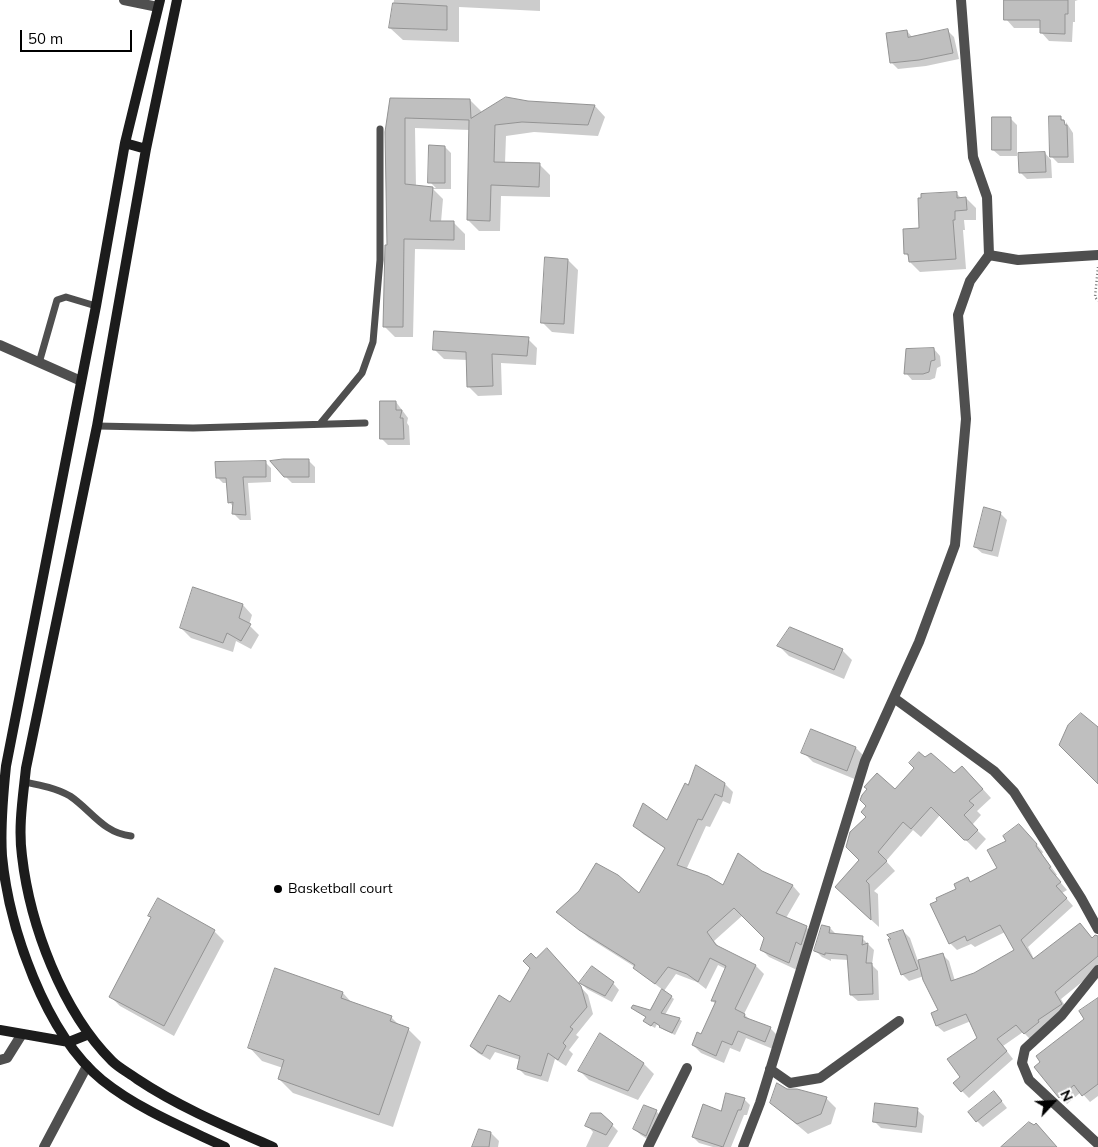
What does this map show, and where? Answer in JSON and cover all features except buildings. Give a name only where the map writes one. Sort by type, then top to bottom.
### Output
[{"type":"main road","points":[[177,0],[146,149],[97,426],[26,768],[22,812],[22,854],[28,894],[45,951],[68,999],[89,1034],[113,1062],[157,1092],[273,1147]]},
{"type":"main road","points":[[159,4],[125,143],[96,306],[6,766],[1,814],[1,855],[8,899],[25,956],[48,1009],[87,1066],[104,1081],[146,1110],[209,1144],[225,1147]]},
{"type":"main road","points":[[125,143],[146,149]]},
{"type":"main road","points":[[0,1030],[69,1042],[89,1034]]},
{"type":"street","points":[[124,0],[159,4]]},
{"type":"street","points":[[743,1147],[770,1068],[865,761],[919,642],[956,545],[966,419],[958,315],[970,281],[989,255],[987,197],[973,157],[961,0]]},
{"type":"street","points":[[989,255],[1018,260],[1098,255]]},
{"type":"street","points":[[0,345],[80,381]]},
{"type":"street","points":[[894,698],[994,771],[1014,792],[1082,898],[1098,929]]},
{"type":"street","points":[[1098,970],[1062,1015],[1024,1049],[1022,1063],[1029,1080],[1098,1144]]},
{"type":"street","points":[[770,1068],[790,1082],[820,1078],[899,1022]]},
{"type":"street","points":[[0,1060],[7,1058],[22,1034]]},
{"type":"street","points":[[44,1147],[87,1066]]},
{"type":"street","points":[[648,1147],[686,1068]]},
{"type":"lane","points":[[320,424],[362,374],[373,342],[380,260],[380,129]]},
{"type":"lane","points":[[39,362],[57,300],[66,297],[96,306]]},
{"type":"lane","points":[[97,426],[194,428],[365,423]]},
{"type":"lane","points":[[24,782],[47,787],[69,796],[105,827],[121,835],[131,836]]},
{"type":"path","points":[[1098,266],[1095,291],[1095,297],[1098,301]]},
{"type":"place","name":"Basketball court","points":[[278,889]]}]
